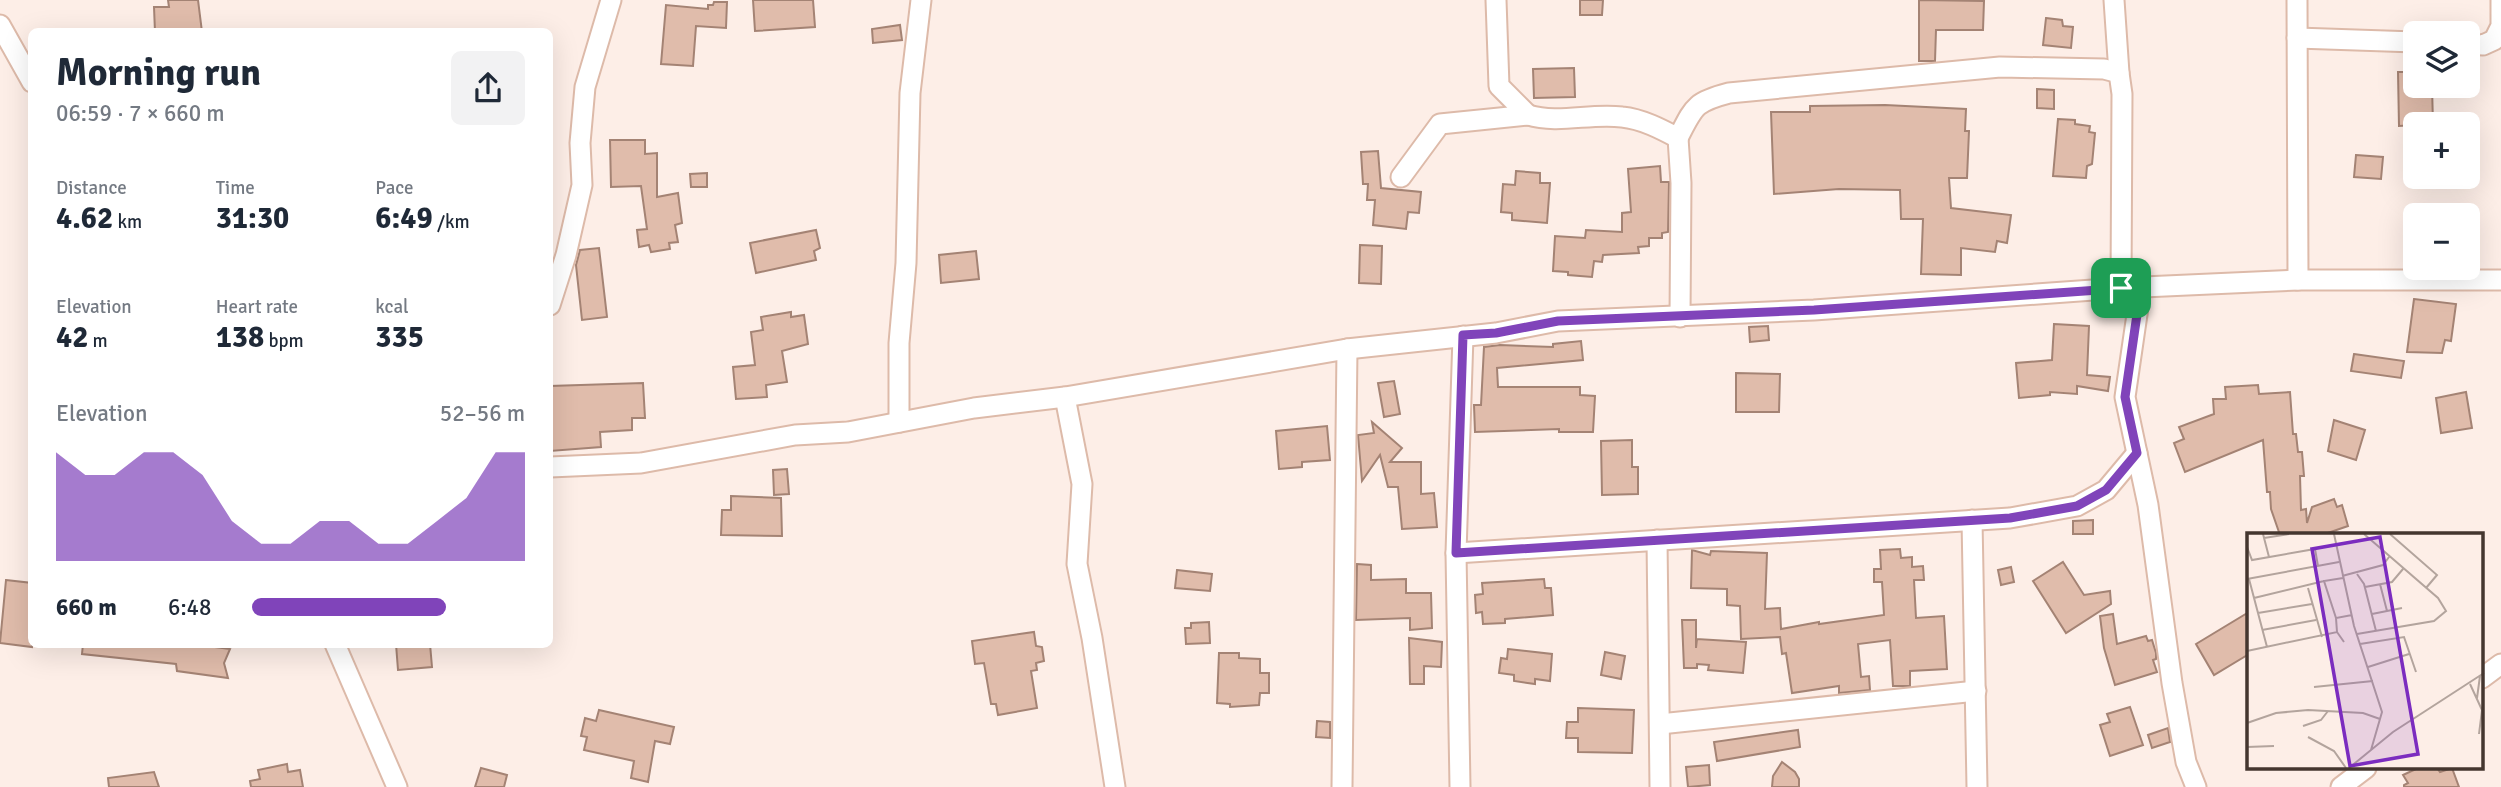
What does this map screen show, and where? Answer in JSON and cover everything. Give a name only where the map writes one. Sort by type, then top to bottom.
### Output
[{"type":"street","points":[[553,296],[566,255],[582,185],[580,143],[584,87],[611,0]]},
{"type":"street","points":[[899,422],[899,343],[906,264],[910,93],[921,0]]},
{"type":"street","points":[[1496,0],[1499,86],[1528,115]]},
{"type":"street","points":[[2114,0],[2122,94],[2121,288]]},
{"type":"street","points":[[2297,0],[2298,279]]},
{"type":"street","points":[[2480,45],[2498,40],[2501,0]]},
{"type":"street","points":[[0,25],[28,75]]},
{"type":"street","points":[[2297,38],[2403,42]]},
{"type":"street","points":[[1680,317],[1681,183],[1678,138],[1693,109],[1705,99],[1729,93],[2000,67],[2104,69],[2119,73]]},
{"type":"street","points":[[1401,177],[1440,124],[1528,115],[1544,120],[1622,117],[1653,125],[1678,138]]},
{"type":"street","points":[[553,467],[640,463],[795,435],[848,432],[974,408],[1065,397],[1348,349],[1496,333],[1558,321],[1814,310],[2121,288],[2298,279],[2501,280]]},
{"type":"street","points":[[2141,287],[2125,397],[2148,505],[2172,683],[2186,762],[2196,787]]},
{"type":"street","points":[[1460,787],[1456,553],[1463,335]]},
{"type":"street","points":[[1342,787],[1348,349]]},
{"type":"street","points":[[1065,397],[1082,484],[1077,564],[1092,638],[1115,787]]},
{"type":"street","points":[[1456,553],[2010,518],[2077,506],[2106,490],[2137,453]]},
{"type":"street","points":[[1972,520],[1978,787]]},
{"type":"street","points":[[1657,540],[1660,787]]},
{"type":"street","points":[[337,648],[397,787]]},
{"type":"street","points":[[2484,677],[2501,664]]},
{"type":"street","points":[[1660,724],[1976,691]]},
{"type":"street","points":[[2341,787],[2363,770]]},
{"type":"building","points":[[168,0],[198,0],[202,28],[155,28],[154,7],[169,7]]},
{"type":"building","points":[[753,0],[813,0],[815,27],[755,31]]},
{"type":"building","points":[[1580,0],[1603,0],[1602,15],[1580,15]]},
{"type":"building","points":[[1919,0],[1984,1],[1983,30],[1936,30],[1935,61],[1919,61]]},
{"type":"building","points":[[714,2],[727,2],[726,28],[696,26],[693,66],[661,64],[666,5],[708,9],[708,5],[713,5]]},
{"type":"building","points":[[2046,18],[2062,20],[2063,26],[2073,27],[2071,48],[2043,45]]},
{"type":"building","points":[[900,25],[902,40],[873,43],[872,29]]},
{"type":"building","points":[[1574,68],[1575,97],[1534,98],[1533,69]]},
{"type":"building","points":[[2398,72],[2403,72],[2403,98],[2432,98],[2433,112],[2403,112],[2403,126],[2399,126]]},
{"type":"building","points":[[2037,89],[2054,90],[2054,109],[2037,108]]},
{"type":"building","points":[[1885,105],[1966,109],[1965,131],[1969,131],[1967,178],[1949,178],[1951,208],[2011,215],[2007,243],[1997,241],[1995,252],[1961,248],[1961,275],[1921,274],[1923,219],[1901,219],[1900,190],[1839,189],[1774,194],[1771,112],[1810,112],[1810,106]]},
{"type":"building","points":[[2058,119],[2075,120],[2075,124],[2090,126],[2089,132],[2095,133],[2092,164],[2087,166],[2086,178],[2053,176]]},
{"type":"building","points":[[610,140],[645,140],[645,154],[657,153],[657,197],[678,193],[682,223],[675,225],[678,242],[669,243],[670,249],[651,252],[649,245],[639,247],[637,230],[647,229],[641,186],[611,187]]},
{"type":"building","points":[[1378,151],[1381,188],[1421,192],[1419,213],[1408,212],[1406,229],[1373,225],[1375,200],[1367,200],[1368,184],[1363,184],[1361,152]]},
{"type":"building","points":[[2356,155],[2383,157],[2381,179],[2354,177]]},
{"type":"building","points":[[1660,166],[1661,182],[1669,182],[1668,232],[1662,233],[1662,238],[1649,238],[1649,246],[1638,247],[1639,253],[1603,255],[1602,262],[1594,261],[1592,277],[1553,271],[1555,236],[1585,238],[1586,230],[1622,232],[1622,213],[1631,212],[1628,169]]},
{"type":"building","points":[[1516,171],[1540,173],[1540,183],[1550,183],[1547,223],[1512,220],[1512,213],[1501,212],[1503,184],[1515,185]]},
{"type":"building","points":[[707,173],[707,187],[691,187],[690,174]]},
{"type":"building","points":[[816,230],[820,248],[814,251],[816,260],[756,273],[750,243]]},
{"type":"building","points":[[1360,245],[1382,246],[1381,284],[1359,283]]},
{"type":"building","points":[[599,248],[607,317],[582,320],[576,265],[580,250]]},
{"type":"building","points":[[976,251],[979,279],[941,283],[939,255]]},
{"type":"building","points":[[2414,299],[2456,304],[2451,341],[2445,340],[2442,353],[2407,352]]},
{"type":"building","points":[[791,312],[791,317],[804,315],[808,344],[782,351],[787,382],[766,385],[767,397],[736,399],[733,367],[755,365],[751,332],[763,330],[761,317]]},
{"type":"building","points":[[2054,324],[2089,326],[2087,375],[2110,377],[2108,391],[2077,386],[2077,394],[2050,392],[2050,395],[2019,398],[2016,363],[2052,360]]},
{"type":"building","points":[[1768,326],[1769,340],[1750,342],[1749,327]]},
{"type":"building","points":[[1581,341],[1583,360],[1497,368],[1498,387],[1580,387],[1580,395],[1595,396],[1593,432],[1559,432],[1559,429],[1475,432],[1474,405],[1481,405],[1484,347],[1553,347],[1553,344]]},
{"type":"building","points":[[2354,354],[2404,361],[2401,378],[2351,371]]},
{"type":"building","points":[[1736,373],[1780,374],[1779,412],[1736,412]]},
{"type":"building","points":[[1394,381],[1400,414],[1384,417],[1378,383]]},
{"type":"building","points":[[643,383],[645,418],[632,418],[632,430],[600,432],[601,447],[553,451],[553,386]]},
{"type":"building","points":[[2258,385],[2259,394],[2290,392],[2293,434],[2296,434],[2298,452],[2302,452],[2304,476],[2300,476],[2301,510],[2306,509],[2307,523],[2312,507],[2334,499],[2337,507],[2342,505],[2348,526],[2328,533],[2279,533],[2271,509],[2270,492],[2267,492],[2263,440],[2185,472],[2174,443],[2184,439],[2179,427],[2214,414],[2213,399],[2226,399],[2225,387]]},
{"type":"building","points":[[2466,392],[2472,428],[2441,433],[2436,398]]},
{"type":"building","points":[[2334,420],[2365,430],[2356,460],[2328,451]]},
{"type":"building","points":[[1372,422],[1402,448],[1390,462],[1421,462],[1421,494],[1434,493],[1437,527],[1402,529],[1398,487],[1388,487],[1380,455],[1362,481],[1358,435],[1374,433]]},
{"type":"building","points":[[1327,426],[1330,460],[1302,462],[1302,467],[1279,469],[1276,431]]},
{"type":"building","points":[[1632,440],[1632,467],[1638,467],[1638,494],[1602,495],[1601,441]]},
{"type":"building","points":[[787,469],[789,494],[774,495],[773,470]]},
{"type":"building","points":[[731,496],[781,498],[782,536],[721,535],[722,510],[731,510]]},
{"type":"building","points":[[2093,520],[2093,534],[2073,534],[2073,521]]},
{"type":"building","points":[[1900,549],[1901,558],[1912,557],[1912,567],[1923,566],[1924,580],[1914,580],[1916,618],[1944,616],[1947,669],[1910,671],[1910,686],[1893,686],[1890,640],[1858,644],[1861,677],[1869,676],[1870,690],[1839,693],[1839,686],[1792,693],[1786,653],[1782,654],[1780,637],[1741,639],[1740,606],[1727,605],[1727,589],[1691,588],[1692,550],[1710,555],[1711,551],[1767,553],[1765,609],[1780,608],[1781,629],[1884,615],[1882,582],[1874,582],[1874,569],[1881,569],[1880,550]]},
{"type":"building","points":[[2063,562],[2084,595],[2110,591],[2111,604],[2066,633],[2033,581]]},
{"type":"building","points":[[1357,564],[1371,565],[1371,580],[1406,579],[1406,593],[1431,593],[1432,628],[1410,630],[1410,618],[1356,620]]},
{"type":"building","points":[[2011,567],[2014,582],[2001,585],[1998,570]]},
{"type":"building","points":[[1177,570],[1212,574],[1210,591],[1175,588]]},
{"type":"building","points":[[1544,579],[1545,588],[1551,588],[1553,615],[1505,619],[1505,623],[1483,624],[1482,612],[1476,613],[1475,595],[1483,594],[1482,583]]},
{"type":"building","points":[[6,580],[28,583],[28,646],[0,643]]},
{"type":"building","points":[[2247,613],[2247,655],[2214,675],[2196,644]]},
{"type":"building","points":[[2113,614],[2117,644],[2146,636],[2148,641],[2152,640],[2157,672],[2115,685],[2104,648],[2100,616]]},
{"type":"building","points":[[1682,620],[1696,620],[1696,648],[1697,639],[1746,642],[1743,673],[1708,670],[1709,665],[1697,664],[1697,668],[1684,668]]},
{"type":"building","points":[[1209,622],[1210,643],[1186,644],[1185,628],[1191,628],[1191,623]]},
{"type":"building","points":[[1034,632],[1036,646],[1042,647],[1044,661],[1036,663],[1037,670],[1031,671],[1037,708],[998,715],[996,704],[991,704],[984,663],[975,664],[972,641]]},
{"type":"building","points":[[1409,638],[1442,642],[1441,667],[1424,666],[1424,684],[1410,684]]},
{"type":"building","points":[[83,648],[230,649],[224,663],[228,678],[177,671],[176,664],[82,654]]},
{"type":"building","points":[[396,648],[430,648],[432,667],[398,670]]},
{"type":"building","points":[[1508,649],[1552,654],[1550,681],[1535,679],[1535,684],[1514,681],[1514,675],[1499,673],[1501,658],[1507,659]]},
{"type":"building","points":[[1605,652],[1625,656],[1621,679],[1601,675]]},
{"type":"building","points":[[1219,653],[1239,653],[1239,658],[1260,659],[1260,673],[1269,673],[1269,693],[1260,693],[1259,705],[1230,707],[1230,704],[1217,703]]},
{"type":"building","points":[[2130,707],[2143,745],[2110,756],[2100,725],[2110,722],[2107,714]]},
{"type":"building","points":[[1578,708],[1634,710],[1632,753],[1578,752],[1578,738],[1566,738],[1567,722],[1578,722]]},
{"type":"building","points":[[599,710],[674,727],[670,744],[655,741],[648,782],[631,778],[634,761],[584,750],[587,737],[581,736],[585,718],[596,721]]},
{"type":"building","points":[[1317,721],[1330,722],[1330,738],[1316,737]]},
{"type":"building","points":[[2168,728],[2170,742],[2152,748],[2148,735]]},
{"type":"building","points":[[1798,730],[1800,747],[1717,761],[1714,742]]},
{"type":"building","points":[[1782,762],[1795,772],[1799,787],[1772,787],[1773,776]]},
{"type":"building","points":[[287,764],[288,772],[300,770],[303,787],[251,787],[250,781],[260,779],[258,770]]},
{"type":"building","points":[[1709,765],[1710,785],[1688,787],[1686,767]]},
{"type":"building","points":[[481,768],[507,775],[504,787],[475,787]]},
{"type":"building","points":[[2414,770],[2453,770],[2459,787],[2404,787],[2408,783],[2403,775]]},
{"type":"building","points":[[154,772],[159,787],[109,787],[108,778]]},
{"type":"route","points":[[2141,287],[2125,397],[2137,453],[2106,490],[2077,506],[2010,518],[1456,553],[1463,335],[1496,333],[1558,321],[1814,310],[2121,288],[2141,287]]}]
